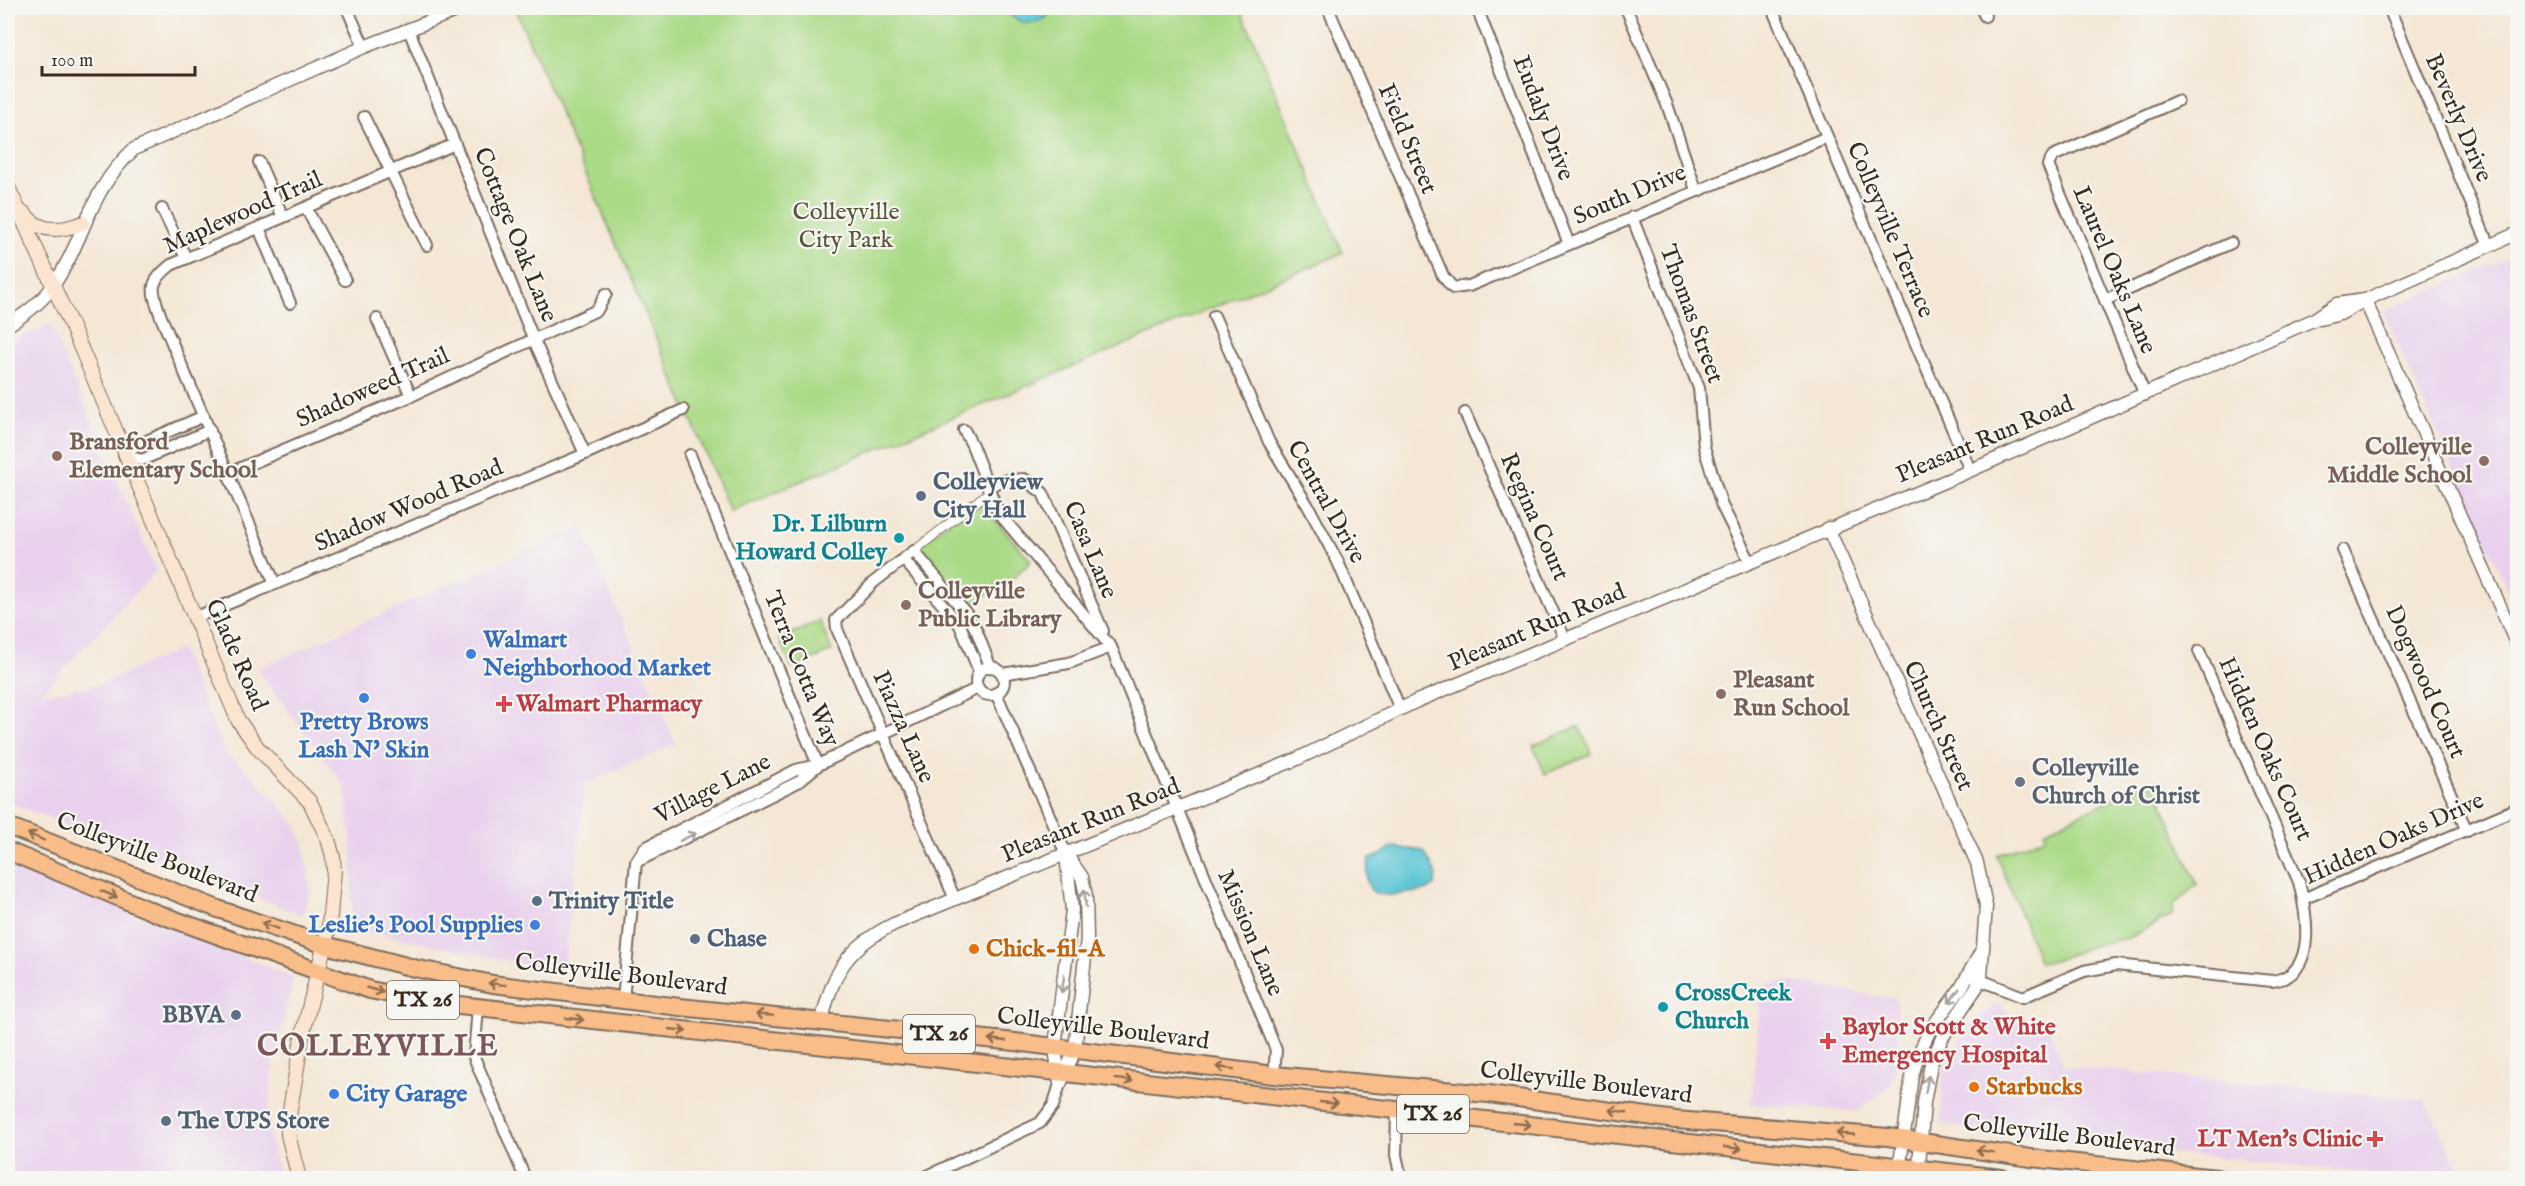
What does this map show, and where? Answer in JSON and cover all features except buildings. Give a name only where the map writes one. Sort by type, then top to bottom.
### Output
[{"type":"main road","name":"Glade Road","points":[[8,187],[237,720],[258,748],[310,802],[328,839],[334,870],[326,945],[302,1037],[288,1122],[288,1135],[299,1179]]},
{"type":"main road","points":[[14,201],[30,222],[46,229],[63,230],[83,223]]},
{"type":"main road","name":"Colleyville Boulevard","points":[[8,826],[218,909],[326,945],[414,968],[493,984],[1056,1047],[1274,1075],[1489,1094],[1676,1120],[1903,1139],[2031,1158],[2217,1179]]},
{"type":"main road","points":[[56,871],[65,849]]},
{"type":"main road","name":"Colleyville Boulevard","points":[[8,851],[156,913],[387,994],[478,1007],[1061,1076],[1397,1110],[1899,1172],[2002,1179]]},
{"type":"main road","points":[[1270,1097],[1274,1075]]},
{"type":"main road","points":[[1397,1110],[1405,1086]]},
{"type":"street","points":[[347,8],[364,47]]},
{"type":"street","points":[[8,325],[23,315],[52,287],[107,178],[134,149],[364,47],[463,8]]},
{"type":"street","name":"Field Street","points":[[1328,8],[1443,276],[1449,285]]},
{"type":"street","name":"Eudaly Drive","points":[[1477,8],[1569,244]]},
{"type":"street","points":[[1626,8],[1668,107],[1696,190]]},
{"type":"street","name":"Colleyville Terrace","points":[[1772,8],[1970,470]]},
{"type":"street","name":"Beverly Drive","points":[[2389,8],[2489,246]]},
{"type":"street","name":"Cottage Oak Lane","points":[[409,30],[533,338],[585,454]]},
{"type":"street","name":"Laurel Oaks Lane","points":[[2145,395],[2051,175],[2049,160],[2053,156],[2177,101]]},
{"type":"street","points":[[364,117],[427,245]]},
{"type":"street","name":"South Drive","points":[[1449,285],[1453,288],[1469,286],[1827,137]]},
{"type":"street","name":"Maplewood Trail","points":[[275,584],[170,340],[152,291],[156,276],[186,258],[456,144]]},
{"type":"street","points":[[259,162],[283,217]]},
{"type":"street","points":[[162,208],[186,258]]},
{"type":"street","points":[[306,208],[345,280]]},
{"type":"street","name":"Thomas Street","points":[[1632,217],[1699,388],[1704,447],[1722,506],[1750,562]]},
{"type":"street","points":[[259,228],[290,303]]},
{"type":"street","name":"Pleasant Run Road","points":[[822,1021],[828,992],[835,976],[856,949],[872,935],[890,926],[1297,759],[1400,709],[1970,470],[2313,320],[2340,314],[2365,300],[2517,233]]},
{"type":"street","points":[[2105,300],[2231,243]]},
{"type":"street","name":"Shadoweed Trail","points":[[229,473],[411,396],[597,310],[606,294]]},
{"type":"street","points":[[2365,300],[2517,647]]},
{"type":"street","name":"Central Drive","points":[[1214,316],[1269,442],[1308,506],[1338,562],[1400,709]]},
{"type":"street","points":[[377,319],[411,396]]},
{"type":"street","name":"Shadow Wood Road","points":[[194,618],[585,454],[683,410]]},
{"type":"street","name":"Regina Court","points":[[1466,413],[1565,639]]},
{"type":"street","points":[[124,455],[135,446],[204,416]]},
{"type":"street","points":[[124,455],[142,459],[210,430]]},
{"type":"street","points":[[964,430],[998,512],[1111,647],[1069,663],[1002,674],[984,669],[960,625],[903,559],[988,490]]},
{"type":"street","name":"Terra Cotta Way","points":[[690,455],[818,765]]},
{"type":"street","name":"Casa Lane","points":[[988,490],[999,481],[1024,478],[1043,493],[1111,647],[1175,809]]},
{"type":"street","name":"Church Street","points":[[1828,528],[1977,863],[1986,906],[1984,946],[1974,978],[1942,1038],[1927,1081],[1918,1174]]},
{"type":"street","name":"Dogwood Court","points":[[2343,550],[2467,831]]},
{"type":"street","points":[[914,551],[969,617],[977,632],[984,669]]},
{"type":"street","name":"Piazza Lane","points":[[903,559],[840,614],[836,620],[837,629],[955,899]]},
{"type":"street","name":"Hidden Oaks Court","points":[[2199,651],[2291,859],[2303,899]]},
{"type":"street","points":[[984,669],[976,676],[978,688],[986,694],[996,693],[1003,687],[1002,674]]},
{"type":"street","name":"Village Lane","points":[[623,1000],[636,862],[645,848],[796,770],[818,765],[978,688]]},
{"type":"street","points":[[922,1179],[1040,1123],[1053,1106],[1061,1076],[1076,1050],[1088,938],[1086,896],[1082,877],[1065,854],[996,693]]},
{"type":"street","name":"Hidden Oaks Drive","points":[[1974,978],[2023,998],[2084,971],[2116,964],[2282,980],[2295,973],[2304,956],[2303,899],[2517,808]]},
{"type":"street","name":"Mission Lane","points":[[1175,809],[1276,1050],[1274,1075]]},
{"type":"street","points":[[1061,1076],[1056,1047],[1072,910],[1067,887],[1065,854]]},
{"type":"street","name":"Church Street","points":[[1899,1172],[1912,1076],[1922,1047],[1940,1015],[1974,978]]},
{"type":"street","points":[[478,1007],[474,1057],[525,1179]]},
{"type":"street","points":[[1922,1047],[1935,1054]]},
{"type":"street","points":[[1397,1110],[1396,1155],[1401,1179]]},
{"type":"shaded area","name":"Colleyville Middle School","points":[[2517,254],[2517,611],[2383,311]]},
{"type":"shaded area","points":[[50,325],[156,571],[40,694],[96,686],[181,649],[225,753],[252,776],[296,824],[304,846],[311,890],[302,915],[8,802],[8,342]]},
{"type":"shaded area","points":[[581,527],[676,744],[585,784],[564,972],[360,930],[352,920],[352,850],[345,787],[257,669]]},
{"type":"shaded area","points":[[8,864],[293,977],[274,1062],[269,1110],[269,1135],[280,1178],[8,1178]]},
{"type":"shaded area","name":"Baylor Scott & White Emergency Hospital","points":[[1785,981],[1896,999],[1899,1057],[1889,1087],[1858,1111],[1751,1104],[1762,985]]},
{"type":"shaded area","points":[[1997,1003],[2015,1019],[2030,1021],[2043,1017],[2064,1066],[2425,1100],[2464,1178],[2415,1178],[2106,1146],[1941,1124],[1943,1069],[1969,1026]]},
{"type":"green space","name":"Colleyville City Park","points":[[515,8],[1240,8],[1343,253],[730,511]]},
{"type":"green space","points":[[977,499],[1031,561],[1006,585],[999,583],[970,610],[918,547]]},
{"type":"green space","points":[[820,621],[832,651],[792,668],[779,639]]},
{"type":"green space","points":[[1579,726],[1592,754],[1545,774],[1533,746]]},
{"type":"green space","points":[[2147,783],[2155,786],[2197,884],[2173,906],[2172,915],[2131,937],[2095,945],[2053,961],[2040,963],[1997,855],[2045,837],[2044,831]]},
{"type":"water","points":[[1003,8],[1051,8],[1046,18],[1027,23],[1013,17]]},
{"type":"water","points":[[1394,847],[1424,851],[1436,874],[1435,885],[1423,891],[1389,895],[1381,895],[1370,889],[1367,882],[1369,860]]},
{"type":"place","name":"Bransford Elementary School","points":[[57,456]]},
{"type":"place","name":"Colleyville Middle School","points":[[2484,461]]},
{"type":"place","name":"Colleyview City Hall","points":[[921,496]]},
{"type":"place","name":"Dr. Lilburn Howard Colley","points":[[899,538]]},
{"type":"place","name":"Colleyville Public Library","points":[[906,605]]},
{"type":"place","name":"Walmart Neighborhood Market","points":[[471,654]]},
{"type":"place","name":"Pleasant Run School","points":[[1721,694]]},
{"type":"place","name":"Pretty Brows Lash N' Skin","points":[[364,698]]},
{"type":"place","name":"Walmart Pharmacy","points":[[504,704]]},
{"type":"place","name":"Colleyville Church of Christ","points":[[2020,782]]},
{"type":"place","name":"Trinity Title","points":[[537,901]]},
{"type":"place","name":"Leslie's Pool Supplies","points":[[535,925]]},
{"type":"place","name":"Chase","points":[[695,939]]},
{"type":"place","name":"Chick-fil-A","points":[[974,949]]},
{"type":"place","name":"CrossCreek Church","points":[[1663,1007]]},
{"type":"place","name":"BBVA","points":[[236,1015]]},
{"type":"place","name":"Baylor Scott & White Emergency Hospital","points":[[1828,1041]]},
{"type":"place","name":"Starbucks","points":[[1974,1087]]},
{"type":"place","name":"City Garage","points":[[334,1094]]},
{"type":"place","name":"The UPS Store","points":[[166,1121]]},
{"type":"place","name":"LT Men's Clinic","points":[[2375,1139]]},
{"type":"district","name":"COLLEYVILLE","points":[[378,1047]]}]
